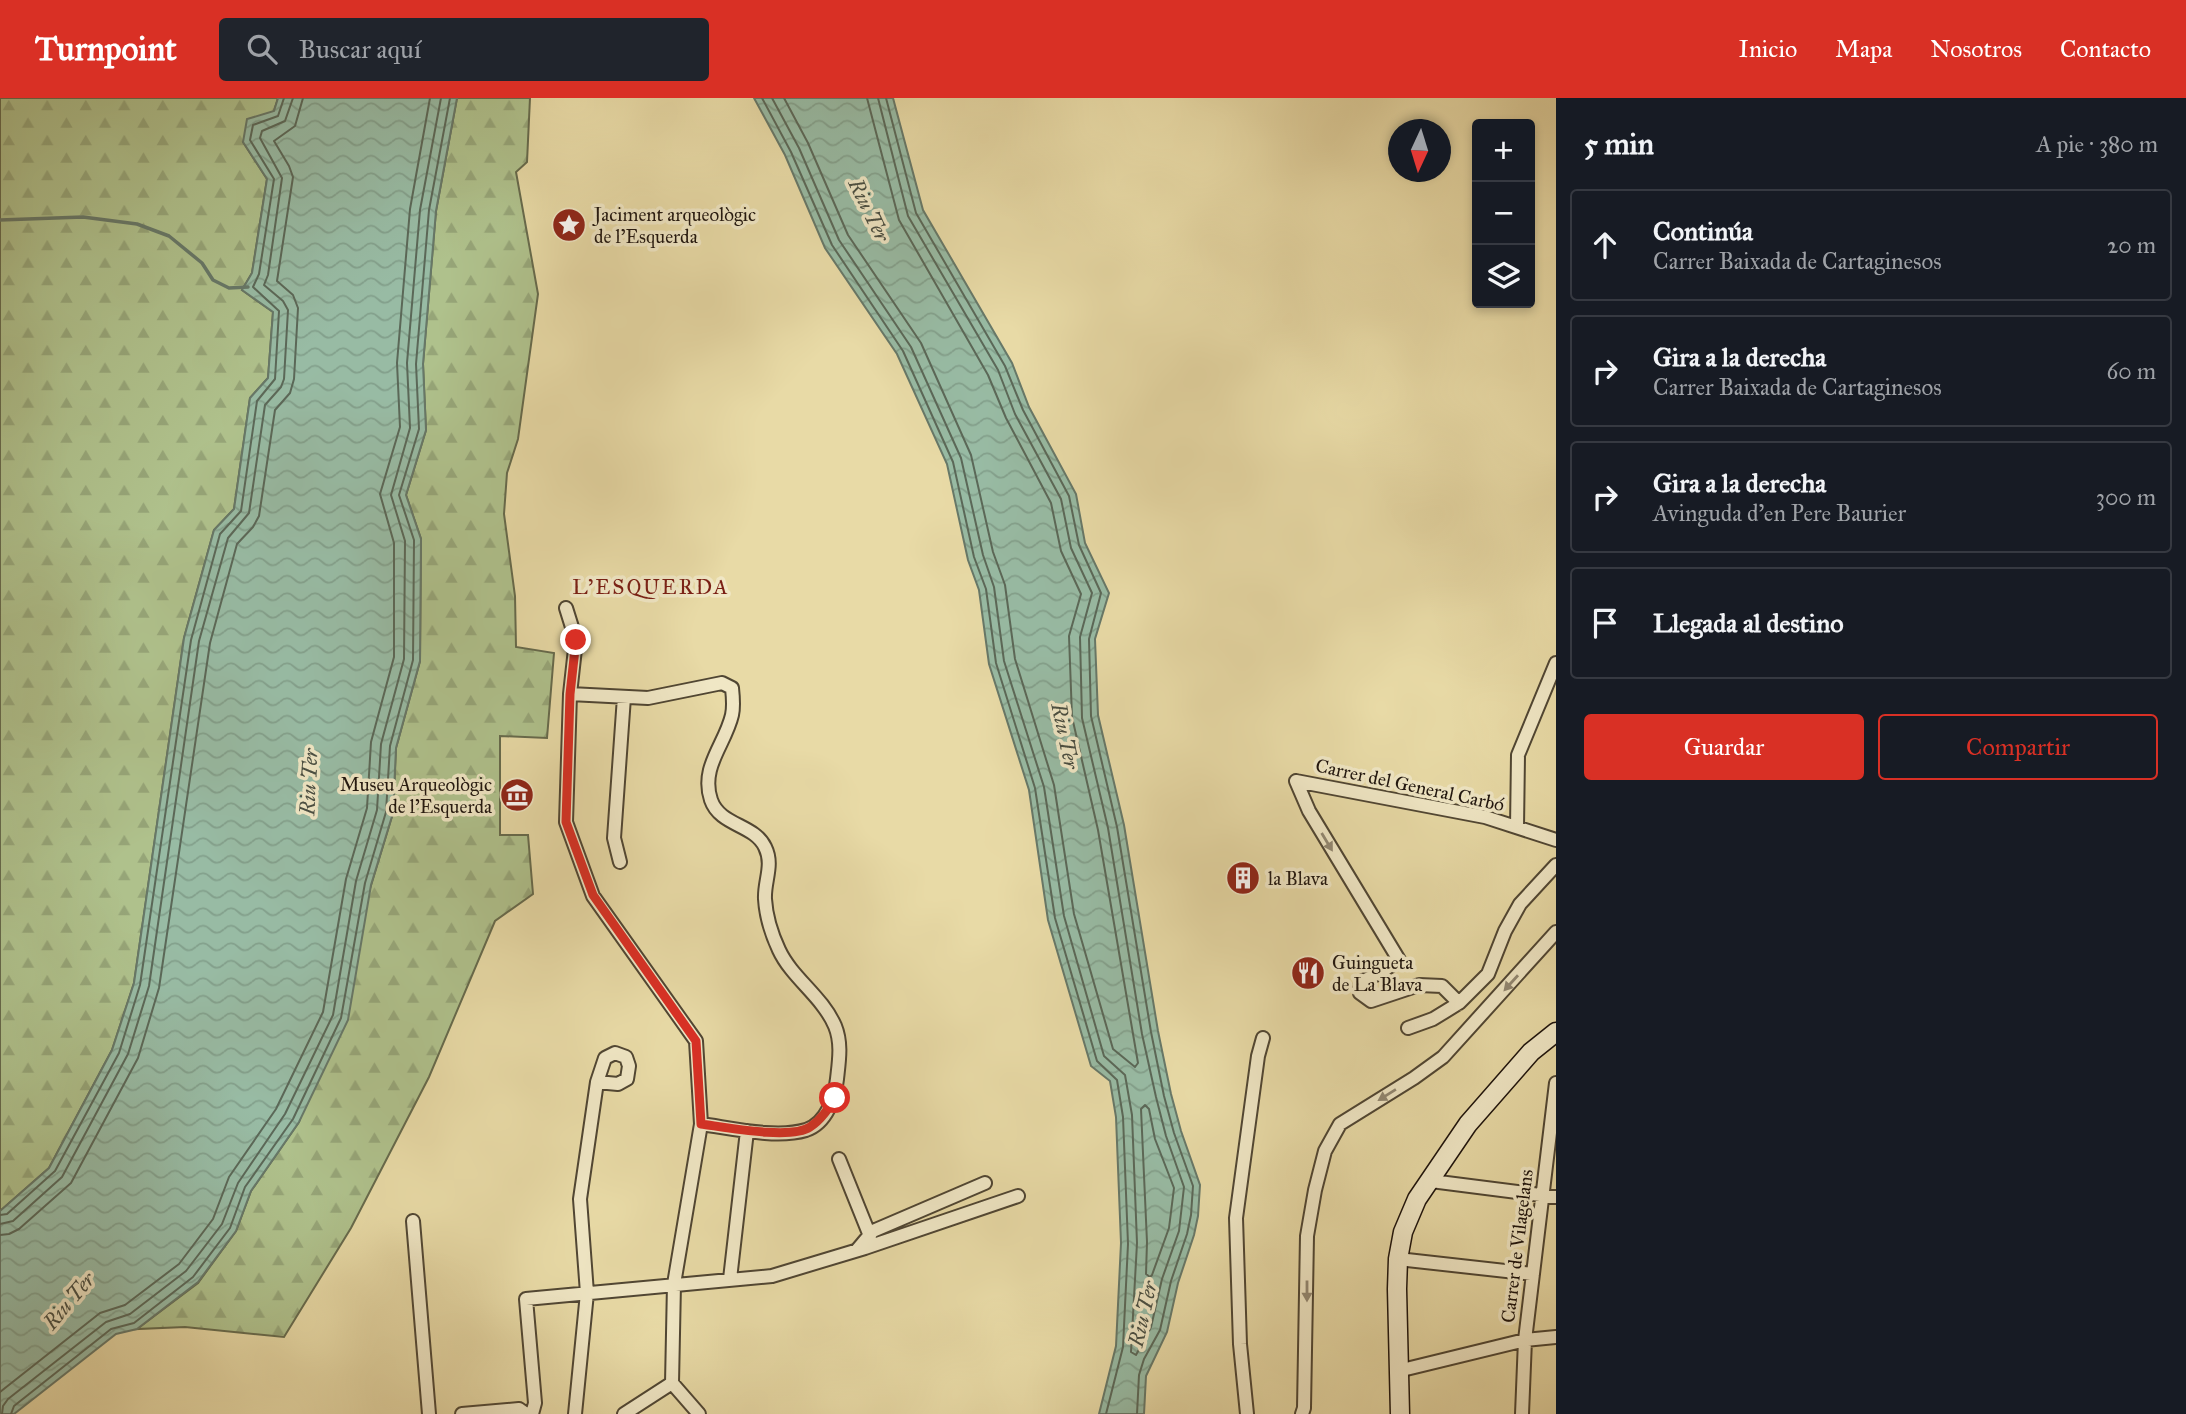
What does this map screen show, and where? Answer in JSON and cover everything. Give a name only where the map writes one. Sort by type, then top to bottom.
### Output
[{"type":"street","points":[[566,608],[576,640],[570,694],[566,822],[593,895],[696,1041],[701,1124],[674,1284],[672,1383],[699,1414]]},
{"type":"street","points":[[1517,827],[1518,755],[1556,663]]},
{"type":"street","points":[[570,694],[648,698],[722,683],[732,688],[732,715],[708,772],[708,790],[712,804],[721,816],[755,835],[765,846],[769,874],[765,897],[775,941],[780,953],[822,1003],[835,1027],[840,1047],[835,1098],[824,1115],[808,1129],[788,1132],[747,1131],[701,1124]]},
{"type":"street","points":[[620,862],[614,838],[624,697]]},
{"type":"street","name":"Carrer del General Carbó","points":[[1459,1003],[1442,986],[1419,985],[1371,1000],[1360,993],[1361,982],[1399,960],[1309,811],[1296,781],[1485,817],[1556,840]]},
{"type":"street","points":[[1408,1028],[1433,1019],[1459,1003],[1488,974],[1505,930],[1520,904],[1556,865]]},
{"type":"street","points":[[1302,1414],[1307,1342],[1307,1236],[1325,1151],[1340,1124],[1414,1078],[1443,1056],[1556,932]]},
{"type":"street","points":[[1399,1414],[1398,1259],[1403,1232],[1417,1199],[1468,1124],[1531,1052],[1556,1032]]},
{"type":"street","points":[[1247,1414],[1240,1344],[1236,1218],[1258,1056],[1263,1038]]},
{"type":"street","points":[[575,1414],[587,1293],[580,1199],[597,1082]]},
{"type":"street","name":"Carrer de Vilagelans","points":[[1522,1414],[1525,1340],[1533,1273],[1550,1196],[1556,1083]]},
{"type":"street","points":[[730,1279],[747,1131]]},
{"type":"street","points":[[839,1159],[870,1236]]},
{"type":"street","points":[[1431,1181],[1550,1196]]},
{"type":"street","points":[[857,1251],[873,1231],[985,1183]]},
{"type":"street","points":[[532,1414],[535,1403],[526,1299],[772,1276],[857,1251],[1018,1196]]},
{"type":"street","points":[[412,1221],[429,1414]]},
{"type":"street","points":[[1398,1259],[1533,1273]]},
{"type":"street","points":[[1398,1371],[1525,1340],[1556,1337]]},
{"type":"street","points":[[624,1414],[672,1383]]},
{"type":"street","points":[[462,1414],[519,1409],[526,1414]]},
{"type":"green space","points":[[0,98],[278,98],[274,111],[243,142],[267,179],[252,273],[242,290],[273,312],[268,378],[250,398],[234,509],[214,530],[184,638],[134,983],[112,1050],[49,1168],[0,1211]]},
{"type":"green space","points":[[457,98],[530,98],[527,162],[516,172],[538,294],[518,439],[507,473],[504,514],[515,596],[516,647],[554,653],[547,738],[500,736],[500,835],[528,835],[533,894],[495,921],[429,1077],[351,1228],[284,1337],[185,1327],[137,1329],[198,1283],[236,1231],[251,1191],[299,1122],[393,813],[396,748],[420,661],[421,539],[406,495],[426,430],[423,364],[436,211]]},
{"type":"water","name":"Riu Ter","points":[[278,98],[457,98],[436,211],[423,364],[426,430],[406,495],[421,539],[420,661],[396,748],[393,813],[371,885],[348,1020],[299,1122],[251,1191],[236,1231],[198,1282],[137,1329],[116,1334],[14,1414],[0,1414],[0,1211],[49,1168],[112,1050],[134,983],[184,638],[214,530],[234,509],[250,398],[268,378],[273,312],[242,290],[252,273],[267,179],[243,142],[247,119],[274,111]]},
{"type":"water","name":"Riu Ter","points":[[754,98],[893,98],[923,210],[1012,363],[1029,407],[1076,494],[1085,543],[1109,593],[1095,639],[1098,715],[1124,825],[1171,1094],[1200,1185],[1194,1235],[1178,1283],[1167,1332],[1146,1376],[1144,1414],[1099,1414],[1116,1346],[1121,1243],[1116,1117],[1110,1081],[1091,1066],[1048,920],[1029,790],[989,664],[979,590],[968,560],[947,464],[897,354],[825,248],[785,155]]},
{"type":"waterway","points":[[0,220],[83,217],[137,224],[169,236],[202,263],[213,280],[229,288],[248,287]]},
{"type":"place","name":"Jaciment arqueològic de l'Esquerda","points":[[569,225]]},
{"type":"place","name":"Museu Arqueològic de l'Esquerda","points":[[517,795]]},
{"type":"place","name":"la Blava","points":[[1243,878]]},
{"type":"place","name":"Guingueta de La Blava","points":[[1308,973]]},
{"type":"district","name":"L'ESQUERDA","points":[[651,587]]},
{"type":"route","points":[[576,640],[570,694],[566,822],[593,895],[696,1041],[701,1124],[747,1131],[788,1132],[808,1129],[824,1115],[835,1098]]}]
